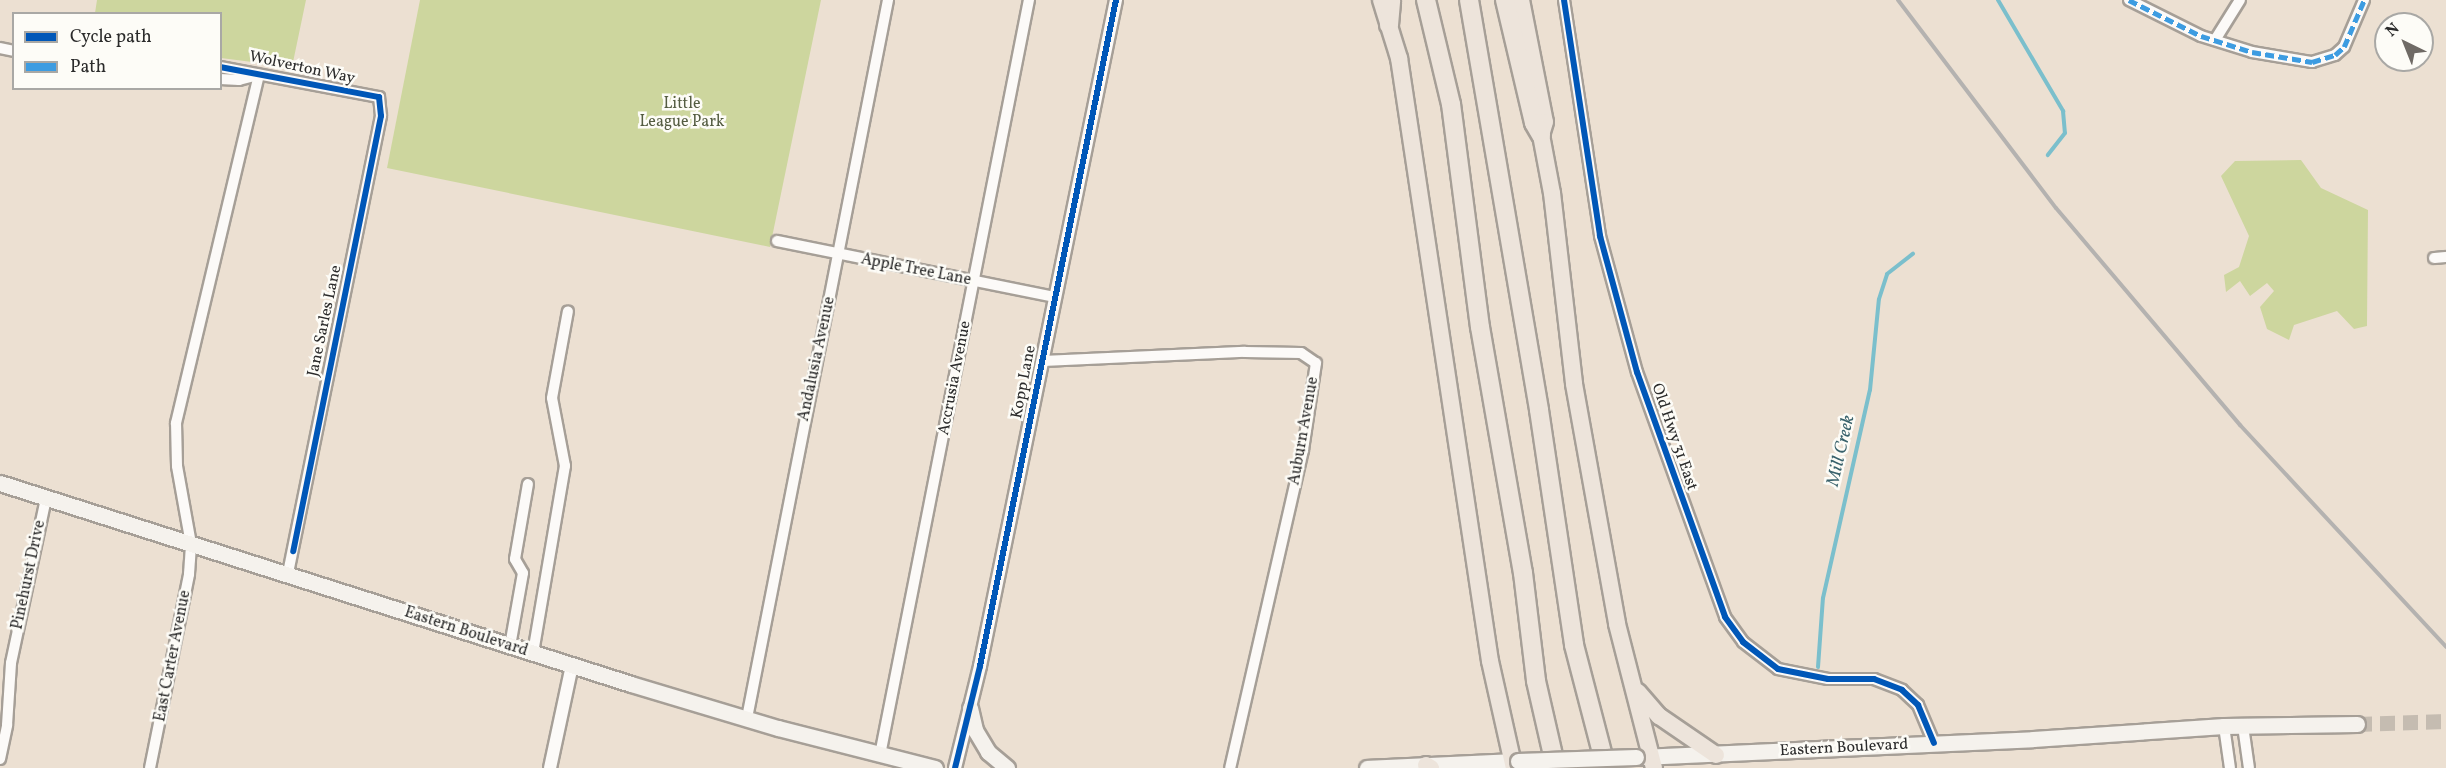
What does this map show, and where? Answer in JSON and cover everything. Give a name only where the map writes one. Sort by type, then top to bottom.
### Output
[{"type":"highway","points":[[1389,25],[1391,0]]},
{"type":"highway","points":[[1426,0],[1451,104],[1480,327],[1522,573],[1536,681],[1556,768]]},
{"type":"highway","points":[[1469,0],[1485,74],[1574,645],[1606,768]]},
{"type":"highway","points":[[1505,0],[1534,123],[1541,135]]},
{"type":"highway","points":[[1536,681],[1564,768]]},
{"type":"main road","points":[[1381,0],[1399,58],[1490,661],[1515,763]]},
{"type":"main road","points":[[1521,0],[1545,122],[1541,135],[1552,193],[1574,384],[1604,560],[1647,760]]},
{"type":"main road","name":"Eastern Boulevard","points":[[0,483],[532,653],[747,718],[935,768]]},
{"type":"main road","points":[[1632,684],[1659,716],[1716,754]]},
{"type":"main road","points":[[970,708],[975,730],[988,752],[1008,768]]},
{"type":"main road","name":"Eastern Boulevard","points":[[1367,768],[1647,760],[1716,754],[2224,726],[2357,724]]},
{"type":"street","name":"Andalusia Avenue","points":[[747,718],[888,0]]},
{"type":"street","name":"Accrusia Avenue","points":[[880,755],[1029,0]]},
{"type":"street","name":"Kopp Lane","points":[[955,768],[970,708],[1043,361],[1116,0]]},
{"type":"street","name":"Old Hwy 31 East","points":[[1564,0],[1599,236],[1637,372],[1725,617],[1743,642],[1778,669],[1828,679],[1874,679],[1902,690],[1918,705],[1934,743]]},
{"type":"street","points":[[2129,0],[2169,22],[2215,40],[2252,52],[2312,62],[2335,55],[2344,46],[2364,0]]},
{"type":"street","points":[[2215,40],[2240,0]]},
{"type":"street","name":"Wolverton Way","points":[[222,67],[379,97]]},
{"type":"street","name":"Wolverton Way","points":[[222,79],[238,80],[259,75]]},
{"type":"street","name":"East Carter Avenue","points":[[150,768],[189,574],[191,544],[177,465],[176,423],[259,75]]},
{"type":"street","name":"Jane Sarles Lane","points":[[288,574],[381,116],[379,97]]},
{"type":"street","name":"Apple Tree Lane","points":[[777,242],[1055,297]]},
{"type":"street","points":[[2434,258],[2446,256]]},
{"type":"street","points":[[532,653],[565,465],[552,398],[568,311]]},
{"type":"street","name":"Auburn Avenue","points":[[1043,361],[1245,352],[1301,353],[1316,363],[1301,461],[1230,768]]},
{"type":"street","points":[[510,646],[523,573],[515,559],[528,484]]},
{"type":"street","name":"Pinehurst Drive","points":[[0,759],[8,725],[11,663],[46,498]]},
{"type":"street","points":[[550,768],[572,665]]},
{"type":"street","points":[[2224,726],[2230,768]]},
{"type":"street","points":[[2242,726],[2249,768]]},
{"type":"green space","points":[[97,0],[306,0],[292,67],[222,58],[222,12],[95,12]]},
{"type":"green space","name":"Little League Park","points":[[420,0],[821,0],[770,247],[387,168]]},
{"type":"green space","points":[[2301,160],[2321,188],[2368,210],[2367,326],[2354,329],[2337,311],[2294,325],[2289,340],[2267,329],[2260,307],[2274,291],[2267,283],[2250,296],[2240,281],[2226,292],[2224,275],[2239,267],[2249,236],[2221,176],[2235,161]]},
{"type":"waterway","name":"Mill Creek","points":[[1998,0],[2063,111],[2065,133],[2048,155]]},
{"type":"waterway","name":"Mill Creek","points":[[1818,667],[1823,598],[1870,390],[1879,299],[1887,274],[1913,254]]},
{"type":"tunnel","points":[[2357,724],[2446,721]]},
{"type":"railway","points":[[1898,0],[2056,208],[2240,425],[2446,647]]},
{"type":"marked path","points":[[2129,0],[2201,36],[2252,52],[2312,62],[2335,55],[2344,47],[2364,0]]},
{"type":"cycle path","points":[[955,768],[980,666],[1116,0]]},
{"type":"cycle path","points":[[1564,0],[1600,236],[1637,372],[1725,617],[1743,642],[1778,669],[1828,679],[1874,679],[1902,690],[1918,705],[1934,743]]},
{"type":"cycle path","points":[[222,67],[379,97],[381,116],[293,551]]}]
